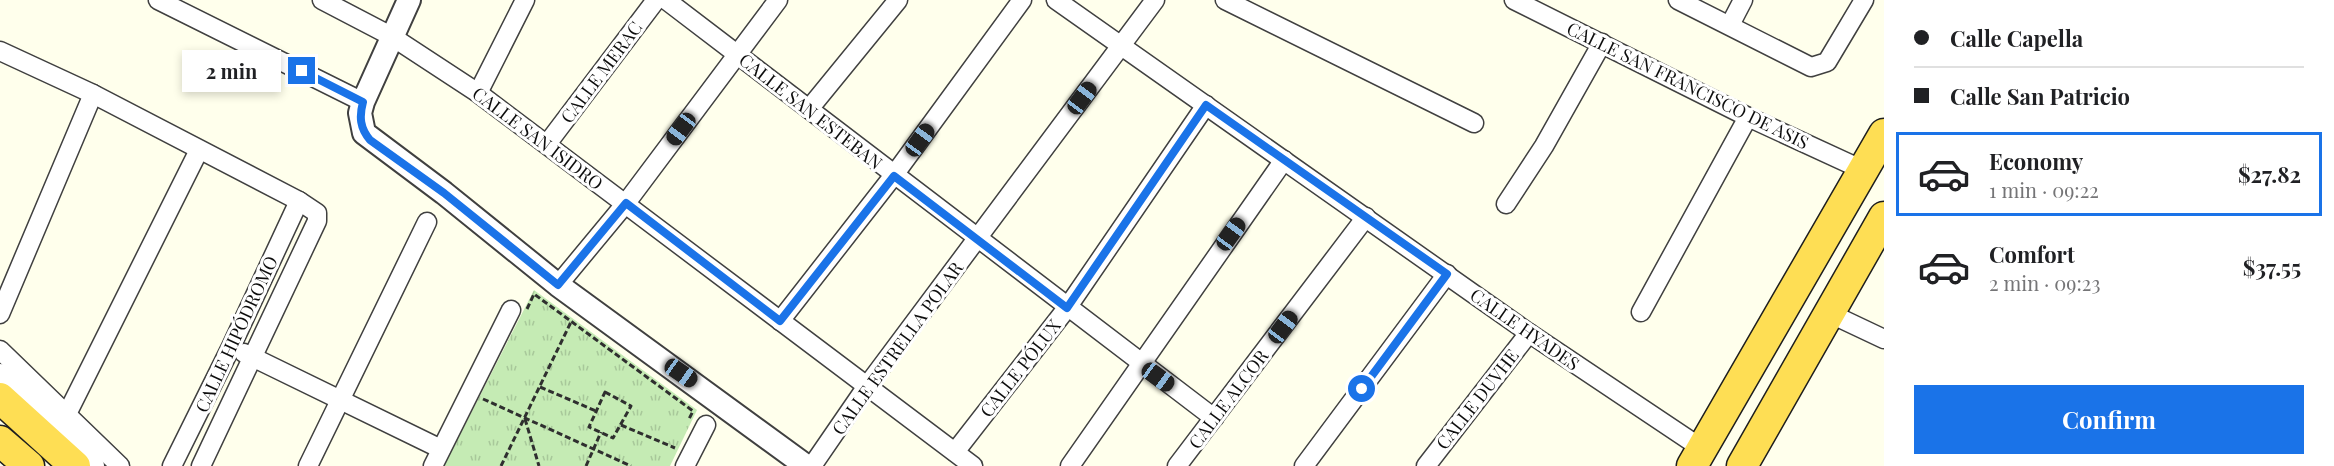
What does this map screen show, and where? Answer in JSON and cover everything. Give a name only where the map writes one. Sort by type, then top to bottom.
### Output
[{"type":"highway","points":[[1696,457],[1884,134]]},
{"type":"highway","points":[[1742,466],[1880,232]]},
{"type":"highway","points":[[0,398],[75,466]]},
{"type":"highway","points":[[0,441],[29,466]]},
{"type":"street","points":[[158,0],[363,102]]},
{"type":"street","name":"CALLE SAN ISIDRO","points":[[322,0],[391,36],[478,93],[973,466]]},
{"type":"street","points":[[409,0],[363,102],[360,113],[364,133],[444,193],[558,285],[806,466]]},
{"type":"street","points":[[478,93],[525,0]]},
{"type":"street","name":"CALLE MERAC","points":[[547,144],[656,0]]},
{"type":"street","name":"CALLE SAN ESTEBAN","points":[[666,0],[1139,364],[1214,418]]},
{"type":"street","points":[[558,285],[626,203],[778,0]]},
{"type":"street","points":[[809,110],[898,0]]},
{"type":"street","points":[[780,321],[894,176],[1022,0]]},
{"type":"street","name":"CALLE HYADES","points":[[1056,0],[1447,274],[1696,457]]},
{"type":"street","name":"CALLE ESTRELLA POLAR","points":[[812,466],[867,386],[1155,0]]},
{"type":"street","points":[[1225,0],[1474,123]]},
{"type":"street","name":"CALLE SAN FRANCISCO DE ASIS","points":[[1514,0],[1748,117],[1863,170]]},
{"type":"street","points":[[1678,0],[1811,67],[1827,62],[1864,0]]},
{"type":"street","points":[[1730,25],[1743,0]]},
{"type":"street","points":[[1506,204],[1544,146],[1602,43]]},
{"type":"street","points":[[0,51],[93,94],[299,201]]},
{"type":"street","points":[[0,314],[93,94]]},
{"type":"street","name":"CALLE PÓLUX","points":[[955,452],[1067,308],[1206,105]]},
{"type":"street","points":[[1641,312],[1748,117]]},
{"type":"street","points":[[67,414],[199,150]]},
{"type":"street","points":[[1070,466],[1139,364],[1284,160]]},
{"type":"street","name":"CALLE HIPÓDROMO","points":[[172,466],[299,201],[315,209],[317,221],[201,466]]},
{"type":"street","name":"CALLE ALCOR","points":[[1177,466],[1366,217]]},
{"type":"street","points":[[308,466],[427,222]]},
{"type":"street","points":[[1304,466],[1447,274]]},
{"type":"street","points":[[433,466],[511,310]]},
{"type":"street","points":[[1831,314],[1884,339]]},
{"type":"street","name":"CALLE DUVHE","points":[[1426,466],[1528,333]]},
{"type":"street","points":[[231,347],[340,402],[441,449]]},
{"type":"street","points":[[0,350],[120,466]]},
{"type":"street","points":[[0,375],[93,466]]},
{"type":"street","points":[[678,462],[697,423]]},
{"type":"path","points":[[534,294],[693,411],[697,423]]},
{"type":"path","points":[[501,466],[572,322]]},
{"type":"path","points":[[540,387],[596,411]]},
{"type":"path","points":[[605,392],[631,406],[613,438],[589,427],[596,411],[605,392]]},
{"type":"path","points":[[482,399],[631,466]]},
{"type":"path","points":[[525,417],[539,466]]},
{"type":"path","points":[[621,425],[675,448]]},
{"type":"path","points":[[586,466],[601,432]]},
{"type":"path","points":[[678,462],[675,448],[679,439]]},
{"type":"green space","points":[[534,290],[697,410],[670,466],[444,466]]},
{"type":"route","points":[[302,71],[363,102],[360,113],[361,123],[364,133],[370,140],[444,193],[558,285],[626,203],[780,321],[894,176],[1067,308],[1206,105],[1447,274],[1362,389]]}]
